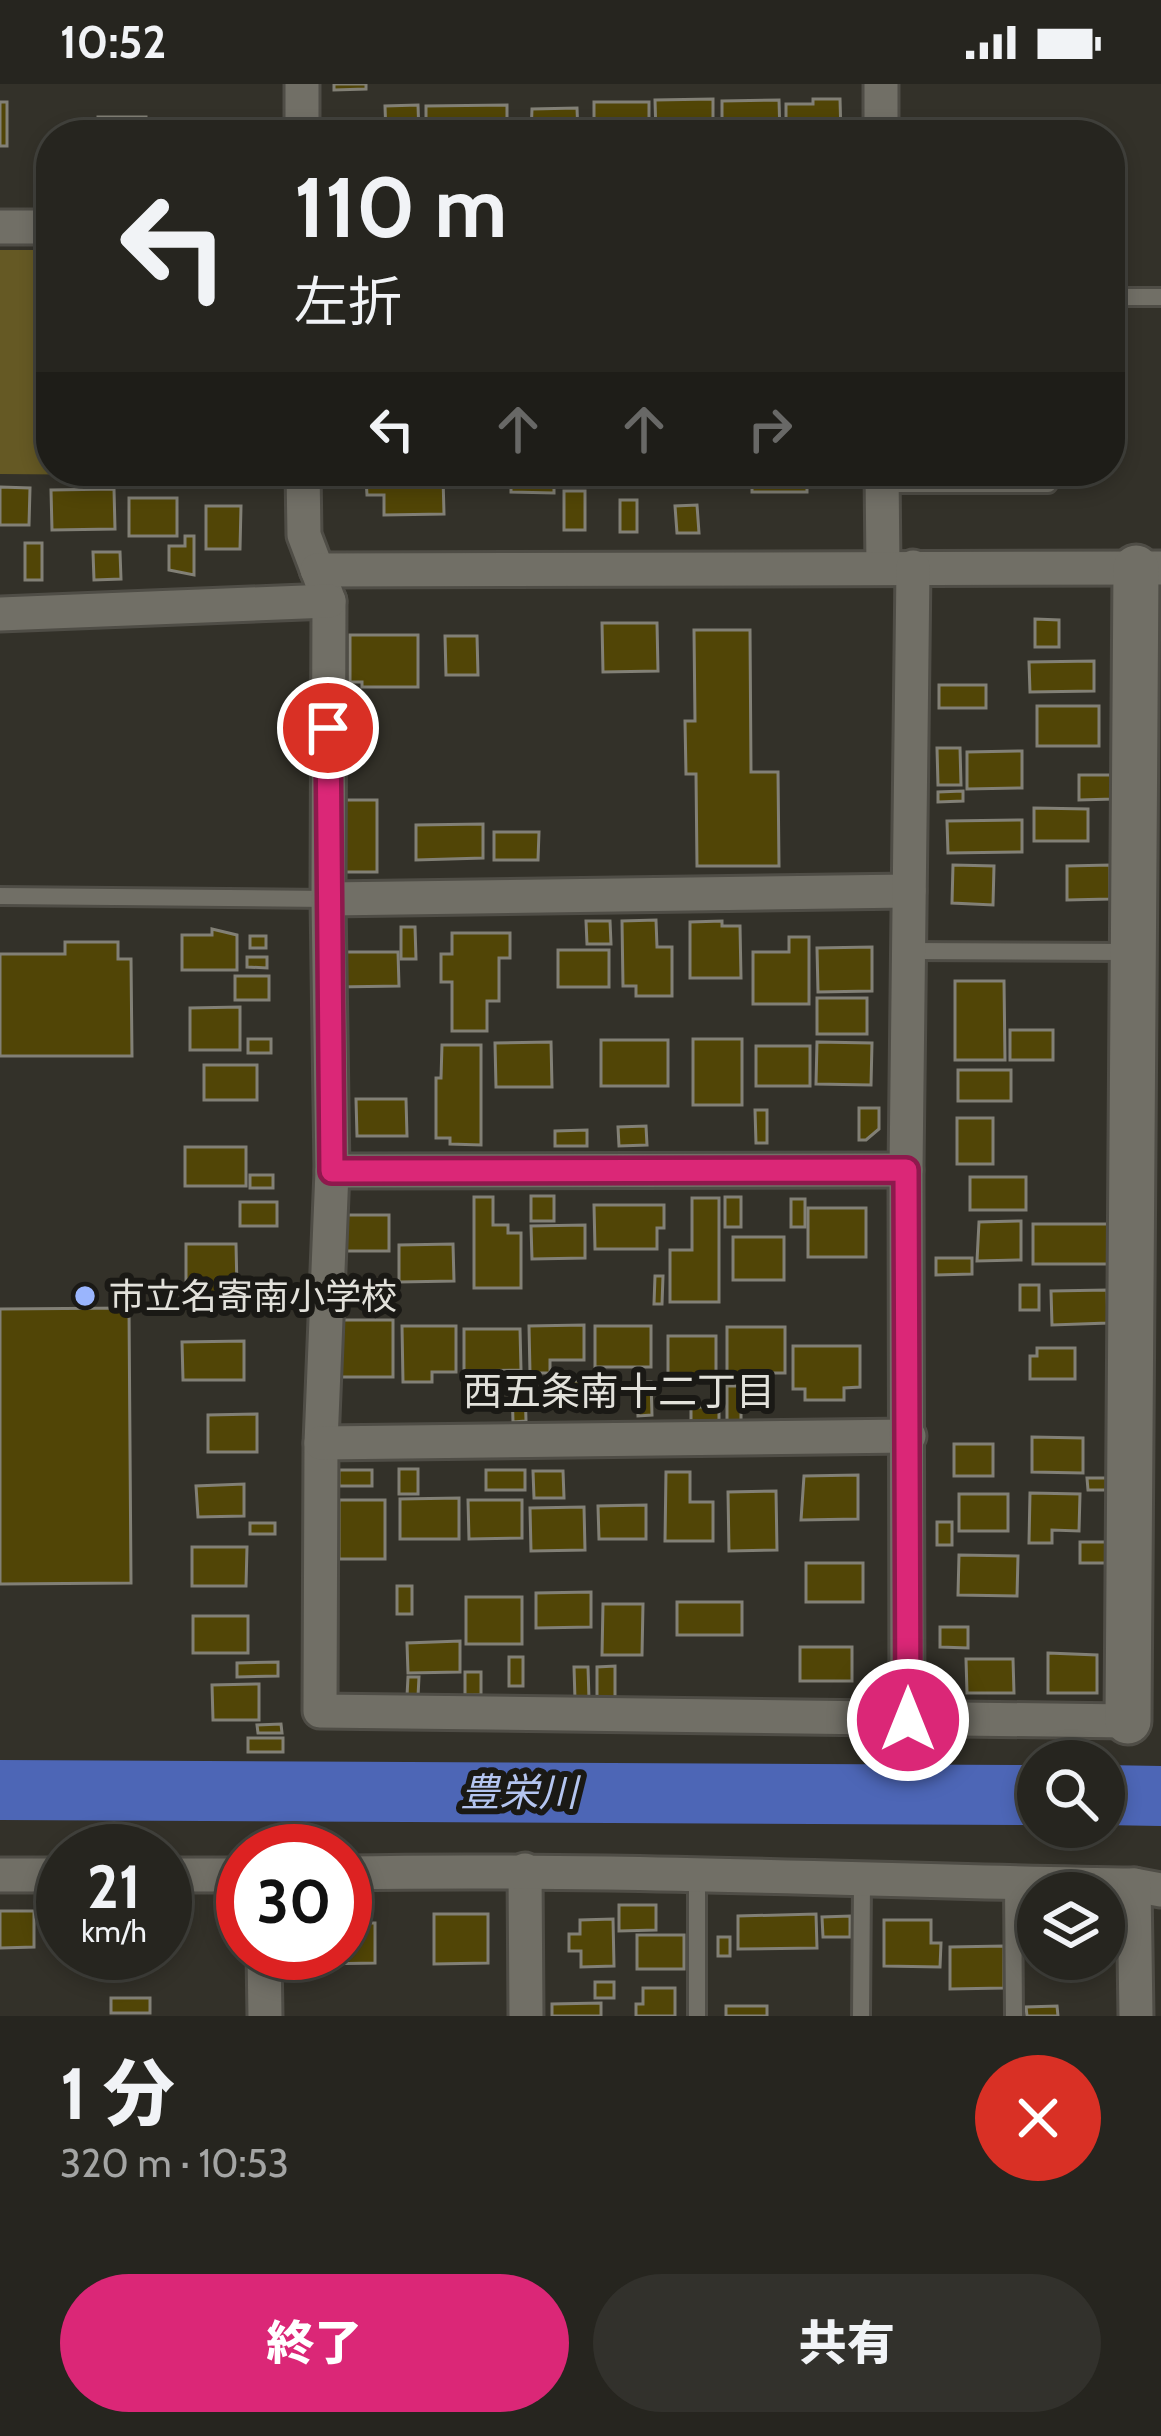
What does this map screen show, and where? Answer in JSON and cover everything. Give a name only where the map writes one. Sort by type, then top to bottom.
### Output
[{"type":"street","points":[[302,84],[302,120]]},
{"type":"street","points":[[881,84],[881,120]]},
{"type":"street","points":[[0,227],[36,227]]},
{"type":"street","points":[[0,614],[323,585],[898,567],[1148,568],[1133,952],[1129,1721],[320,1712],[321,1443],[332,1171],[323,585],[304,535],[303,486]]},
{"type":"street","points":[[884,486],[898,567],[909,891],[908,1720]]},
{"type":"street","points":[[328,898],[909,891]]},
{"type":"street","points":[[332,1171],[906,1170]]},
{"type":"street","points":[[321,1443],[909,1436]]},
{"type":"street","points":[[525,1870],[526,2016]]},
{"type":"street","points":[[372,1873],[697,1872],[862,1882],[1148,1887],[1136,2016]]},
{"type":"street","points":[[0,1875],[36,1875]]},
{"type":"street","points":[[264,1980],[265,2016]]},
{"type":"lane","points":[[1125,297],[1161,297]]},
{"type":"lane","points":[[0,896],[328,898]]},
{"type":"lane","points":[[908,951],[1133,952]]},
{"type":"lane","points":[[697,1872],[697,2016]]},
{"type":"lane","points":[[861,2016],[862,1882]]},
{"type":"lane","points":[[1013,1883],[1014,2016]]},
{"type":"shaded area","points":[[0,250],[36,250],[36,474],[0,474]]},
{"type":"building","points":[[334,84],[366,84],[366,89],[334,90]]},
{"type":"building","points":[[713,99],[713,120],[656,120],[655,100]]},
{"type":"building","points":[[813,99],[840,99],[841,120],[786,120],[786,104],[813,104]]},
{"type":"building","points":[[779,100],[780,120],[722,120],[722,101]]},
{"type":"building","points":[[0,102],[7,102],[7,146],[0,146]]},
{"type":"building","points":[[594,102],[649,102],[649,120],[594,120]]},
{"type":"building","points":[[418,105],[418,120],[385,120],[385,106]]},
{"type":"building","points":[[507,105],[507,120],[426,120],[426,106]]},
{"type":"building","points":[[577,108],[577,120],[532,120],[532,109]]},
{"type":"building","points":[[98,117],[146,117],[146,120]]},
{"type":"building","points":[[366,486],[443,486],[444,514],[384,515],[384,495],[367,495]]},
{"type":"building","points":[[511,486],[554,486],[554,493],[511,492]]},
{"type":"building","points":[[752,486],[807,486],[807,492],[752,492]]},
{"type":"building","points":[[0,487],[30,488],[29,525],[0,525]]},
{"type":"building","points":[[114,489],[115,529],[52,530],[51,490]]},
{"type":"building","points":[[564,491],[585,491],[585,530],[564,530]]},
{"type":"building","points":[[129,498],[177,498],[177,536],[129,536]]},
{"type":"building","points":[[620,500],[637,500],[637,532],[620,532]]},
{"type":"building","points":[[697,505],[699,533],[677,533],[675,506]]},
{"type":"building","points":[[206,506],[241,506],[240,549],[206,549]]},
{"type":"building","points":[[185,536],[194,536],[194,575],[169,570],[169,546],[185,546]]},
{"type":"building","points":[[25,543],[42,543],[42,580],[25,580]]},
{"type":"building","points":[[93,552],[120,552],[121,579],[94,580]]},
{"type":"building","points":[[1035,619],[1059,620],[1059,647],[1035,647]]},
{"type":"building","points":[[602,623],[657,623],[658,671],[603,672]]},
{"type":"building","points":[[694,630],[750,630],[751,772],[778,772],[779,866],[697,866],[696,774],[686,774],[685,721],[695,721]]},
{"type":"building","points":[[350,635],[418,635],[418,687],[362,687],[362,682],[350,682]]},
{"type":"building","points":[[445,636],[477,636],[478,675],[446,675]]},
{"type":"building","points":[[1094,661],[1094,691],[1030,692],[1029,662]]},
{"type":"building","points":[[939,685],[986,685],[986,708],[939,708]]},
{"type":"building","points":[[1037,706],[1099,706],[1099,746],[1037,746]]},
{"type":"building","points":[[937,748],[960,748],[961,785],[938,785]]},
{"type":"building","points":[[1022,751],[1022,788],[967,789],[967,752]]},
{"type":"building","points":[[1079,775],[1112,775],[1113,799],[1079,800]]},
{"type":"building","points":[[963,791],[963,801],[938,802],[938,792]]},
{"type":"building","points":[[338,800],[377,800],[377,872],[337,872]]},
{"type":"building","points":[[1034,808],[1088,809],[1088,841],[1034,841]]},
{"type":"building","points":[[1022,820],[1022,852],[948,853],[947,821]]},
{"type":"building","points":[[483,824],[483,858],[416,860],[416,825]]},
{"type":"building","points":[[494,832],[539,832],[538,860],[494,860]]},
{"type":"building","points":[[953,865],[994,866],[993,905],[952,903]]},
{"type":"building","points":[[1110,865],[1110,899],[1067,900],[1067,866]]},
{"type":"building","points":[[656,920],[657,947],[672,947],[672,996],[636,996],[636,986],[623,986],[622,921]]},
{"type":"building","points":[[586,921],[610,921],[611,944],[587,944]]},
{"type":"building","points":[[722,921],[722,926],[740,926],[741,978],[690,978],[690,922]]},
{"type":"building","points":[[401,927],[415,927],[416,959],[401,959]]},
{"type":"building","points":[[212,929],[237,935],[237,970],[182,970],[182,935],[212,935]]},
{"type":"building","points":[[452,933],[510,933],[510,958],[499,958],[499,1001],[487,1001],[487,1031],[452,1031],[452,982],[441,982],[441,954],[452,954]]},
{"type":"building","points":[[250,936],[266,936],[266,948],[250,948]]},
{"type":"building","points":[[789,937],[809,937],[809,1004],[753,1004],[753,952],[789,952]]},
{"type":"building","points":[[65,942],[118,942],[118,959],[131,959],[132,1056],[0,1056],[0,954],[65,954]]},
{"type":"building","points":[[872,947],[872,991],[818,992],[817,948]]},
{"type":"building","points":[[558,950],[609,950],[609,987],[558,987]]},
{"type":"building","points":[[337,952],[398,952],[399,986],[337,987]]},
{"type":"building","points":[[247,957],[267,957],[267,968],[247,967]]},
{"type":"building","points":[[235,976],[269,976],[269,1000],[235,1000]]},
{"type":"building","points":[[955,981],[1004,981],[1005,1060],[955,1060]]},
{"type":"building","points":[[817,998],[867,998],[867,1034],[817,1034]]},
{"type":"building","points":[[240,1007],[240,1050],[190,1050],[190,1008]]},
{"type":"building","points":[[1010,1030],[1053,1030],[1053,1060],[1010,1060]]},
{"type":"building","points":[[248,1039],[271,1039],[271,1053],[248,1053]]},
{"type":"building","points":[[693,1039],[742,1039],[742,1105],[693,1105]]},
{"type":"building","points":[[601,1040],[668,1040],[668,1086],[601,1086]]},
{"type":"building","points":[[551,1042],[552,1087],[496,1087],[495,1043]]},
{"type":"building","points":[[817,1042],[872,1043],[871,1085],[816,1084]]},
{"type":"building","points":[[442,1045],[481,1045],[481,1145],[450,1144],[450,1138],[436,1138],[436,1078],[441,1078]]},
{"type":"building","points":[[756,1046],[810,1046],[810,1086],[756,1086]]},
{"type":"building","points":[[204,1065],[257,1065],[257,1100],[204,1100]]},
{"type":"building","points":[[958,1070],[1011,1070],[1011,1101],[958,1101]]},
{"type":"building","points":[[356,1099],[406,1099],[407,1136],[357,1136]]},
{"type":"building","points":[[859,1108],[879,1108],[879,1129],[866,1140],[859,1140]]},
{"type":"building","points":[[755,1110],[767,1110],[767,1143],[756,1143]]},
{"type":"building","points":[[957,1118],[993,1118],[993,1164],[957,1164]]},
{"type":"building","points":[[646,1126],[647,1145],[619,1146],[618,1127]]},
{"type":"building","points":[[587,1130],[587,1146],[555,1146],[555,1131]]},
{"type":"building","points":[[185,1147],[246,1147],[246,1186],[185,1186]]},
{"type":"building","points":[[250,1175],[273,1175],[273,1188],[250,1188]]},
{"type":"building","points":[[970,1177],[1026,1177],[1026,1210],[970,1210]]},
{"type":"building","points":[[531,1196],[554,1196],[554,1221],[531,1221]]},
{"type":"building","points":[[474,1197],[493,1197],[493,1225],[508,1225],[508,1233],[521,1233],[521,1288],[474,1288]]},
{"type":"building","points":[[725,1197],[741,1197],[741,1227],[725,1227]]},
{"type":"building","points":[[692,1198],[719,1198],[719,1302],[670,1302],[670,1250],[692,1250]]},
{"type":"building","points":[[791,1199],[805,1199],[805,1227],[791,1227]]},
{"type":"building","points":[[240,1202],[277,1202],[277,1226],[240,1226]]},
{"type":"building","points":[[594,1205],[664,1205],[664,1228],[657,1228],[657,1249],[595,1249]]},
{"type":"building","points":[[808,1208],[866,1208],[866,1257],[808,1257]]},
{"type":"building","points":[[346,1215],[389,1215],[389,1251],[341,1251]]},
{"type":"building","points":[[1021,1221],[1021,1260],[977,1261],[979,1222]]},
{"type":"building","points":[[1033,1224],[1110,1224],[1110,1264],[1033,1264]]},
{"type":"building","points":[[585,1225],[585,1258],[532,1259],[531,1226]]},
{"type":"building","points":[[733,1237],[784,1237],[784,1280],[733,1280]]},
{"type":"building","points":[[186,1244],[236,1244],[237,1289],[227,1289],[227,1305],[186,1306]]},
{"type":"building","points":[[453,1244],[454,1281],[399,1282],[399,1245]]},
{"type":"building","points":[[936,1258],[972,1258],[972,1274],[936,1275]]},
{"type":"building","points":[[655,1276],[663,1276],[662,1304],[654,1304]]},
{"type":"building","points":[[1020,1285],[1039,1285],[1039,1310],[1020,1310]]},
{"type":"building","points":[[1107,1290],[1108,1323],[1052,1325],[1051,1291]]},
{"type":"building","points":[[129,1308],[131,1583],[0,1584],[0,1309]]},
{"type":"building","points":[[337,1320],[393,1320],[393,1377],[337,1377]]},
{"type":"building","points":[[584,1325],[584,1360],[550,1360],[550,1373],[530,1373],[529,1326]]},
{"type":"building","points":[[402,1326],[456,1326],[456,1372],[432,1372],[432,1382],[403,1382]]},
{"type":"building","points":[[595,1326],[651,1326],[651,1367],[595,1367]]},
{"type":"building","points":[[727,1327],[785,1327],[785,1373],[727,1373]]},
{"type":"building","points":[[464,1329],[520,1329],[521,1370],[464,1371]]},
{"type":"building","points":[[668,1336],[716,1336],[716,1378],[668,1378]]},
{"type":"building","points":[[244,1341],[244,1380],[183,1380],[182,1342]]},
{"type":"building","points":[[793,1346],[860,1346],[860,1387],[844,1388],[844,1400],[805,1400],[805,1389],[793,1389]]},
{"type":"building","points":[[1037,1348],[1075,1348],[1075,1379],[1030,1379],[1030,1356],[1037,1356]]},
{"type":"building","points":[[572,1381],[588,1381],[588,1402],[573,1402]]},
{"type":"building","points":[[637,1382],[651,1382],[652,1415],[638,1416]]},
{"type":"building","points":[[512,1384],[525,1384],[526,1421],[513,1422]]},
{"type":"building","points":[[727,1386],[741,1386],[741,1422],[727,1422]]},
{"type":"building","points":[[691,1407],[719,1407],[719,1421],[691,1421]]},
{"type":"building","points":[[257,1414],[257,1452],[208,1452],[208,1415]]},
{"type":"building","points":[[1032,1437],[1083,1438],[1083,1473],[1032,1472]]},
{"type":"building","points":[[954,1444],[993,1444],[993,1476],[954,1476]]},
{"type":"building","points":[[399,1469],[418,1469],[418,1494],[399,1494]]},
{"type":"building","points":[[339,1470],[372,1470],[372,1486],[339,1486]]},
{"type":"building","points":[[486,1470],[525,1470],[525,1490],[486,1490]]},
{"type":"building","points":[[533,1471],[563,1471],[564,1498],[534,1498]]},
{"type":"building","points":[[666,1472],[690,1472],[690,1502],[713,1502],[713,1541],[665,1541]]},
{"type":"building","points":[[858,1475],[858,1519],[801,1520],[804,1476]]},
{"type":"building","points":[[1087,1478],[1114,1478],[1115,1490],[1088,1490]]},
{"type":"building","points":[[244,1484],[244,1516],[198,1517],[196,1486]]},
{"type":"building","points":[[776,1491],[777,1550],[729,1551],[728,1492]]},
{"type":"building","points":[[1030,1493],[1080,1494],[1079,1531],[1052,1530],[1052,1543],[1029,1543]]},
{"type":"building","points":[[959,1494],[1008,1494],[1008,1531],[959,1531]]},
{"type":"building","points":[[459,1498],[459,1539],[400,1539],[400,1499]]},
{"type":"building","points":[[339,1500],[385,1500],[385,1559],[339,1559]]},
{"type":"building","points":[[468,1500],[522,1500],[522,1538],[469,1539]]},
{"type":"building","points":[[646,1505],[646,1539],[599,1539],[598,1506]]},
{"type":"building","points":[[584,1507],[585,1550],[531,1551],[530,1508]]},
{"type":"building","points":[[937,1522],[952,1522],[952,1545],[937,1545]]},
{"type":"building","points":[[250,1523],[275,1523],[275,1534],[250,1534]]},
{"type":"building","points":[[1080,1542],[1110,1542],[1110,1563],[1080,1563]]},
{"type":"building","points":[[192,1547],[247,1547],[246,1586],[192,1586]]},
{"type":"building","points":[[959,1555],[1018,1556],[1017,1596],[958,1595]]},
{"type":"building","points":[[806,1563],[863,1563],[863,1602],[806,1602]]},
{"type":"building","points":[[397,1586],[412,1586],[412,1614],[397,1614]]},
{"type":"building","points":[[591,1592],[591,1627],[536,1628],[536,1593]]},
{"type":"building","points":[[466,1597],[522,1597],[522,1644],[466,1644]]},
{"type":"building","points":[[677,1602],[742,1602],[742,1635],[677,1635]]},
{"type":"building","points":[[603,1604],[643,1604],[642,1655],[602,1655]]},
{"type":"building","points":[[193,1616],[248,1616],[248,1653],[193,1653]]},
{"type":"building","points":[[940,1627],[968,1627],[968,1648],[940,1647]]},
{"type":"building","points":[[460,1641],[460,1672],[408,1673],[407,1643]]},
{"type":"building","points":[[800,1647],[852,1647],[852,1681],[800,1681]]},
{"type":"building","points":[[1048,1653],[1097,1655],[1097,1693],[1048,1693]]},
{"type":"building","points":[[509,1657],[523,1657],[523,1686],[509,1686]]},
{"type":"building","points":[[966,1659],[1013,1659],[1014,1693],[967,1693]]},
{"type":"building","points":[[278,1662],[278,1676],[237,1677],[237,1663]]},
{"type":"building","points":[[615,1666],[615,1698],[597,1698],[597,1667]]},
{"type":"building","points":[[574,1667],[588,1667],[589,1699],[575,1700]]},
{"type":"building","points":[[465,1672],[481,1672],[481,1695],[465,1695]]},
{"type":"building","points":[[408,1677],[419,1677],[418,1696],[407,1696]]},
{"type":"building","points":[[259,1684],[259,1720],[213,1720],[212,1685]]},
{"type":"building","points":[[281,1724],[282,1733],[258,1733],[257,1725]]},
{"type":"building","points":[[248,1738],[283,1738],[283,1752],[248,1752]]},
{"type":"building","points":[[619,1905],[656,1905],[656,1930],[619,1931]]},
{"type":"building","points":[[0,1911],[34,1911],[34,1947],[0,1948]]},
{"type":"building","points":[[434,1914],[488,1914],[488,1963],[434,1964]]},
{"type":"building","points":[[816,1914],[817,1948],[738,1949],[738,1916]]},
{"type":"building","points":[[850,1916],[850,1937],[823,1937],[822,1917]]},
{"type":"building","points":[[613,1919],[614,1966],[581,1967],[581,1951],[569,1951],[569,1934],[580,1934],[580,1920]]},
{"type":"building","points":[[884,1920],[931,1920],[931,1943],[941,1943],[940,1967],[884,1966]]},
{"type":"building","points":[[372,1923],[375,1923],[372,1963]]},
{"type":"building","points":[[637,1935],[684,1935],[684,1969],[637,1969]]},
{"type":"building","points":[[718,1937],[730,1937],[730,1956],[718,1956]]},
{"type":"building","points":[[1004,1946],[1004,1988],[950,1989],[950,1947]]},
{"type":"building","points":[[595,1982],[614,1982],[614,1998],[595,1998]]},
{"type":"building","points":[[643,1988],[675,1988],[675,2016],[636,2016],[636,2004],[643,2004]]},
{"type":"building","points":[[111,1998],[150,1998],[150,2013],[111,2013]]},
{"type":"building","points":[[601,2003],[601,2016],[552,2016],[552,2004]]},
{"type":"building","points":[[726,2006],[767,2006],[767,2016],[726,2016]]},
{"type":"building","points":[[1057,2006],[1058,2016],[1027,2016],[1026,2007]]},
{"type":"waterway","name":"豊栄川","points":[[0,1790],[1017,1795]]},
{"type":"waterway","name":"豊栄川","points":[[1125,1795],[1161,1796]]},
{"type":"place","name":"市立名寄南小学校","points":[[85,1296]]},
{"type":"district","name":"西五条南十二丁目","points":[[619,1391]]},
{"type":"route","points":[[328,728],[332,1171],[906,1170],[908,1720]]}]
